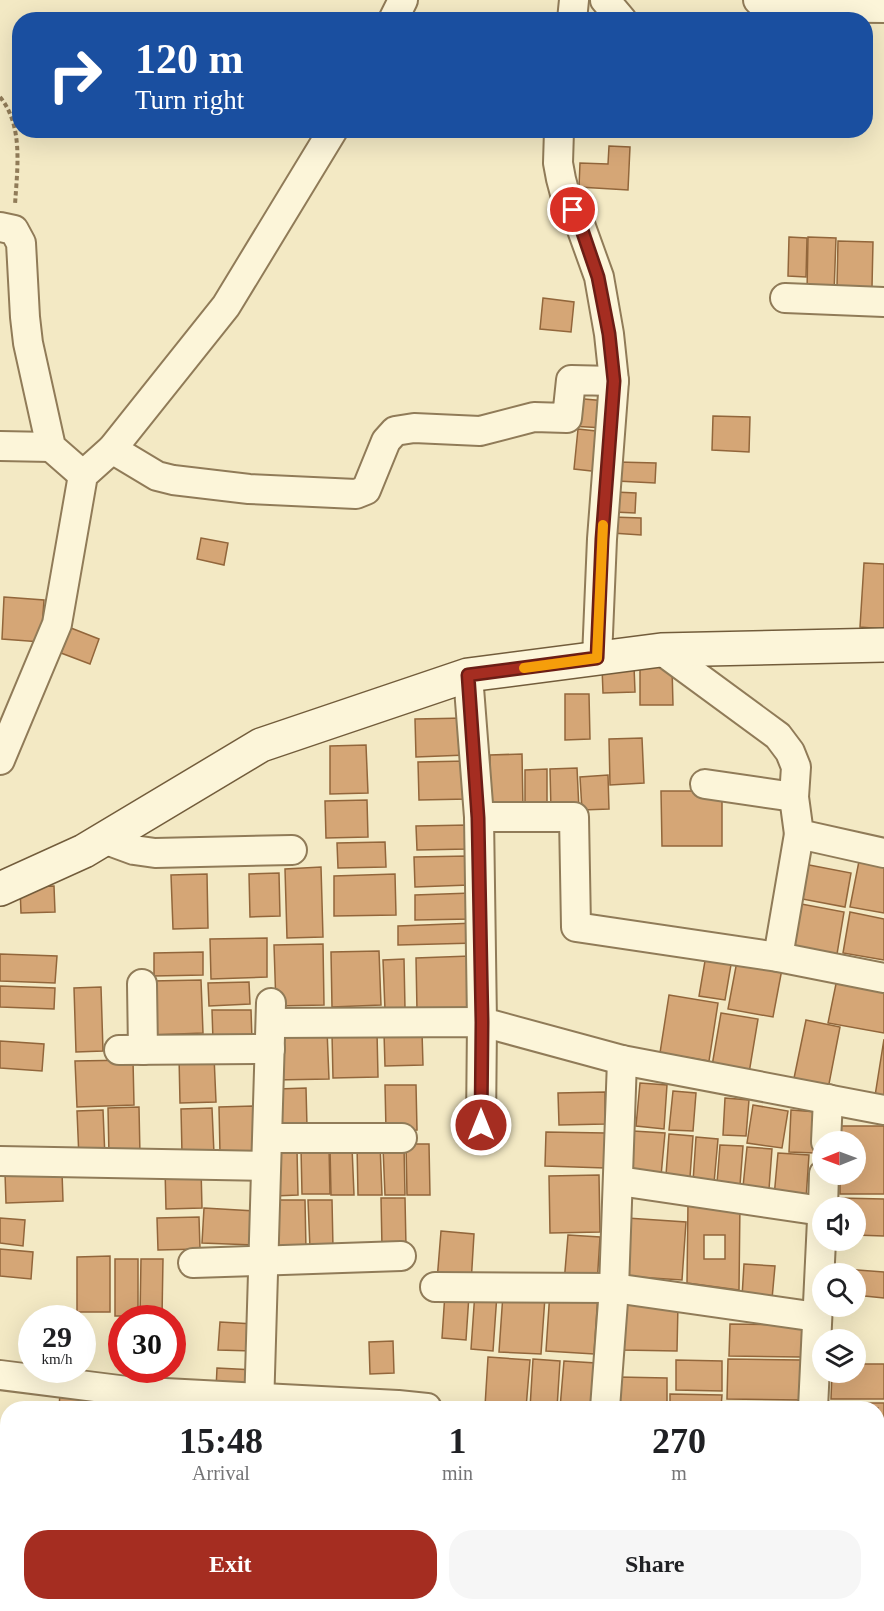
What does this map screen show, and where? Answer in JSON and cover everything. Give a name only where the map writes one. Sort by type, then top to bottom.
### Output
[{"type":"street","points":[[605,0],[615,12]]},
{"type":"street","points":[[758,0],[775,7],[884,8]]},
{"type":"street","points":[[0,760],[57,624],[83,475],[112,449],[226,306],[328,138]]},
{"type":"street","points":[[559,138],[558,163],[565,194],[581,227],[598,277],[609,334],[614,381],[602,539],[597,658]]},
{"type":"street","points":[[7,228],[21,243],[28,344],[51,447],[83,475]]},
{"type":"street","points":[[785,298],[884,302]]},
{"type":"street","points":[[112,449],[157,476],[173,480],[249,489],[356,494],[366,490],[386,441],[395,431],[414,429],[480,431],[534,417],[567,418],[571,380],[614,381]]},
{"type":"street","points":[[0,446],[51,447]]},
{"type":"street","points":[[0,889],[104,840],[261,745],[468,675],[661,650],[884,645]]},
{"type":"street","points":[[661,650],[778,736],[790,752],[796,767],[794,797],[799,834],[778,957]]},
{"type":"street","points":[[468,675],[478,818],[482,1022],[481,1125]]},
{"type":"street","points":[[705,784],[794,797]]},
{"type":"street","points":[[478,818],[574,818],[576,927],[778,957],[884,978]]},
{"type":"street","points":[[799,834],[884,853]]},
{"type":"street","points":[[104,840],[134,850],[155,853],[292,850]]},
{"type":"street","points":[[142,984],[131,1050],[271,1025],[482,1022],[622,1060],[884,1110]]},
{"type":"street","points":[[260,1401],[271,1025]]},
{"type":"street","points":[[606,1401],[614,1288],[622,1060]]},
{"type":"street","points":[[827,1131],[828,1099]]},
{"type":"street","points":[[0,1161],[267,1152],[402,1138]]},
{"type":"street","points":[[619,1181],[812,1208]]},
{"type":"street","points":[[194,1263],[401,1256]]},
{"type":"street","points":[[435,1287],[614,1288],[812,1316]]},
{"type":"street","points":[[813,1401],[818,1317]]},
{"type":"street","points":[[0,1375],[127,1400],[160,1401]]},
{"type":"path","points":[[0,97],[6,104],[12,123]]},
{"type":"path","points":[[7,228],[19,146],[17,138]]},
{"type":"building","points":[[609,146],[630,147],[628,190],[579,187],[580,163],[608,164]]},
{"type":"building","points":[[789,237],[807,238],[806,277],[788,276]]},
{"type":"building","points":[[808,237],[836,238],[834,293],[807,292]]},
{"type":"building","points":[[838,241],[873,242],[872,287],[837,286]]},
{"type":"building","points":[[543,298],[574,302],[571,332],[540,329]]},
{"type":"building","points":[[573,398],[606,401],[604,428],[571,426]]},
{"type":"building","points":[[713,416],[750,417],[749,452],[712,450]]},
{"type":"building","points":[[578,429],[605,432],[600,472],[574,469]]},
{"type":"building","points":[[618,462],[656,463],[655,483],[617,481]]},
{"type":"building","points":[[615,492],[636,493],[635,513],[614,512]]},
{"type":"building","points":[[612,517],[641,518],[641,535],[612,533]]},
{"type":"building","points":[[201,538],[228,543],[224,565],[197,559]]},
{"type":"building","points":[[864,563],[884,564],[884,629],[860,627]]},
{"type":"building","points":[[4,597],[44,600],[41,642],[2,639]]},
{"type":"building","points":[[71,628],[99,639],[90,664],[61,653]]},
{"type":"building","points":[[634,666],[635,692],[603,693],[602,667]]},
{"type":"building","points":[[640,667],[672,667],[673,705],[640,705]]},
{"type":"building","points":[[565,694],[589,694],[590,739],[565,740]]},
{"type":"building","points":[[465,718],[466,755],[416,757],[415,719]]},
{"type":"building","points":[[642,738],[644,783],[610,785],[609,739]]},
{"type":"building","points":[[366,745],[368,793],[330,794],[330,746]]},
{"type":"building","points":[[522,754],[523,808],[490,808],[490,755]]},
{"type":"building","points":[[467,761],[468,799],[419,800],[418,762]]},
{"type":"building","points":[[577,768],[579,810],[551,811],[550,769]]},
{"type":"building","points":[[547,769],[547,809],[525,810],[525,770]]},
{"type":"building","points":[[608,775],[609,809],[582,810],[580,777]]},
{"type":"building","points":[[661,791],[722,791],[722,846],[662,846]]},
{"type":"building","points":[[367,800],[368,837],[326,838],[325,801]]},
{"type":"building","points":[[468,825],[468,849],[417,850],[416,826]]},
{"type":"building","points":[[385,842],[386,867],[338,868],[337,843]]},
{"type":"building","points":[[468,856],[469,885],[415,887],[414,857]]},
{"type":"building","points":[[859,861],[884,865],[884,913],[850,907]]},
{"type":"building","points":[[804,864],[851,873],[845,907],[797,898]]},
{"type":"building","points":[[321,867],[323,937],[287,938],[285,869]]},
{"type":"building","points":[[279,873],[280,916],[250,917],[249,874]]},
{"type":"building","points":[[207,874],[208,928],[173,929],[171,875]]},
{"type":"building","points":[[395,874],[396,915],[334,916],[334,876]]},
{"type":"building","points":[[54,886],[55,912],[21,913],[20,887]]},
{"type":"building","points":[[471,893],[471,919],[415,920],[415,895]]},
{"type":"building","points":[[796,903],[844,912],[837,954],[789,945]]},
{"type":"building","points":[[850,912],[884,919],[884,960],[843,953]]},
{"type":"building","points":[[475,923],[476,943],[398,945],[398,926]]},
{"type":"building","points":[[267,938],[267,977],[211,979],[210,939]]},
{"type":"building","points":[[323,944],[324,1005],[276,1006],[274,945]]},
{"type":"building","points":[[379,951],[381,1005],[332,1007],[331,952]]},
{"type":"building","points":[[203,952],[203,975],[154,976],[154,953]]},
{"type":"building","points":[[0,954],[57,956],[55,983],[0,981]]},
{"type":"building","points":[[706,955],[732,959],[725,1000],[699,996]]},
{"type":"building","points":[[470,956],[471,1010],[417,1011],[416,958]]},
{"type":"building","points":[[404,959],[405,1009],[385,1010],[383,960]]},
{"type":"building","points":[[737,961],[782,969],[773,1017],[728,1009]]},
{"type":"building","points":[[837,979],[884,988],[884,1033],[828,1023]]},
{"type":"building","points":[[201,980],[203,1033],[153,1035],[152,981]]},
{"type":"building","points":[[249,982],[250,1004],[209,1006],[208,983]]},
{"type":"building","points":[[0,986],[55,988],[54,1009],[0,1007]]},
{"type":"building","points":[[101,987],[103,1051],[76,1052],[74,988]]},
{"type":"building","points":[[669,995],[718,1003],[709,1061],[660,1053]]},
{"type":"building","points":[[212,1010],[251,1010],[252,1040],[213,1041]]},
{"type":"building","points":[[721,1013],[758,1019],[749,1073],[712,1066]]},
{"type":"building","points":[[806,1020],[840,1027],[828,1089],[793,1083]]},
{"type":"building","points":[[327,1030],[329,1079],[274,1080],[273,1032]]},
{"type":"building","points":[[377,1032],[378,1077],[333,1078],[332,1034]]},
{"type":"building","points":[[422,1032],[423,1065],[385,1066],[384,1033]]},
{"type":"building","points":[[884,1039],[884,1098],[875,1096]]},
{"type":"building","points":[[0,1041],[44,1044],[42,1071],[0,1068]]},
{"type":"building","points":[[179,1056],[214,1056],[216,1102],[180,1103]]},
{"type":"building","points":[[133,1060],[134,1105],[77,1107],[75,1061]]},
{"type":"building","points":[[640,1083],[667,1085],[664,1129],[636,1126]]},
{"type":"building","points":[[385,1085],[416,1085],[417,1130],[386,1131]]},
{"type":"building","points":[[306,1088],[307,1127],[279,1128],[277,1089]]},
{"type":"building","points":[[673,1091],[696,1093],[693,1131],[669,1130]]},
{"type":"building","points":[[605,1092],[605,1124],[559,1125],[558,1093]]},
{"type":"building","points":[[725,1098],[749,1100],[746,1136],[723,1135]]},
{"type":"building","points":[[753,1105],[788,1111],[782,1148],[747,1143]]},
{"type":"building","points":[[253,1106],[254,1152],[220,1153],[219,1107]]},
{"type":"building","points":[[139,1107],[140,1156],[109,1157],[108,1108]]},
{"type":"building","points":[[212,1108],[214,1154],[182,1154],[181,1109]]},
{"type":"building","points":[[103,1110],[105,1158],[79,1159],[77,1111]]},
{"type":"building","points":[[791,1110],[817,1112],[816,1131],[812,1131],[812,1153],[789,1152]]},
{"type":"building","points":[[840,1126],[884,1126],[884,1194],[840,1194],[840,1185],[866,1185],[866,1131],[840,1131]]},
{"type":"building","points":[[633,1131],[665,1133],[661,1176],[630,1174]]},
{"type":"building","points":[[546,1132],[605,1133],[605,1168],[545,1166]]},
{"type":"building","points":[[669,1134],[693,1136],[690,1177],[666,1175]]},
{"type":"building","points":[[696,1137],[718,1139],[714,1183],[693,1182]]},
{"type":"building","points":[[380,1144],[382,1195],[358,1195],[357,1145]]},
{"type":"building","points":[[406,1144],[429,1144],[430,1195],[407,1195]]},
{"type":"building","points":[[720,1145],[743,1146],[740,1185],[717,1183]]},
{"type":"building","points":[[404,1146],[405,1195],[385,1195],[383,1147]]},
{"type":"building","points":[[329,1147],[330,1194],[302,1194],[301,1148]]},
{"type":"building","points":[[330,1147],[352,1147],[354,1195],[331,1195]]},
{"type":"building","points":[[747,1147],[772,1149],[769,1189],[743,1187]]},
{"type":"building","points":[[273,1150],[297,1150],[298,1195],[274,1196]]},
{"type":"building","points":[[778,1153],[809,1155],[806,1199],[774,1197]]},
{"type":"building","points":[[201,1168],[202,1208],[166,1209],[165,1169]]},
{"type":"building","points":[[62,1172],[63,1201],[6,1203],[5,1173]]},
{"type":"building","points":[[599,1175],[600,1232],[550,1233],[549,1176]]},
{"type":"building","points":[[381,1198],[405,1198],[406,1247],[382,1247]]},
{"type":"building","points":[[866,1199],[884,1199],[884,1236],[866,1235]]},
{"type":"building","points":[[276,1200],[305,1200],[306,1250],[278,1251]]},
{"type":"building","points":[[308,1200],[332,1200],[333,1248],[310,1249]]},
{"type":"building","points":[[688,1202],[740,1203],[739,1290],[687,1283]],"holes":[[[704,1235],[725,1235],[725,1259],[704,1259]]]},
{"type":"building","points":[[204,1208],[255,1211],[254,1245],[202,1243]]},
{"type":"building","points":[[199,1217],[200,1249],[158,1250],[157,1218]]},
{"type":"building","points":[[0,1218],[25,1220],[23,1246],[0,1243]]},
{"type":"building","points":[[627,1218],[686,1222],[682,1280],[622,1276]]},
{"type":"building","points":[[441,1231],[474,1234],[471,1284],[437,1281]]},
{"type":"building","points":[[568,1235],[600,1237],[597,1285],[564,1283]]},
{"type":"building","points":[[0,1249],[33,1252],[31,1279],[0,1276]]},
{"type":"building","points":[[110,1256],[108,1312],[96,1312],[96,1305],[77,1305],[77,1257]]},
{"type":"building","points":[[115,1259],[138,1259],[138,1305],[115,1305]]},
{"type":"building","points":[[141,1259],[163,1259],[162,1305],[140,1305]]},
{"type":"building","points":[[744,1264],[775,1266],[772,1299],[742,1297]]},
{"type":"building","points":[[866,1271],[884,1272],[884,1298],[866,1296]]},
{"type":"building","points":[[550,1291],[598,1294],[594,1354],[546,1351]]},
{"type":"building","points":[[475,1292],[497,1294],[493,1351],[471,1349]]},
{"type":"building","points":[[445,1293],[469,1295],[466,1340],[442,1338]]},
{"type":"building","points":[[503,1294],[545,1297],[541,1354],[499,1352]]},
{"type":"building","points":[[623,1303],[678,1304],[677,1351],[622,1350]]},
{"type":"building","points":[[220,1322],[254,1324],[253,1351],[218,1350]]},
{"type":"building","points":[[730,1324],[802,1325],[802,1357],[729,1356]]},
{"type":"building","points":[[393,1341],[394,1373],[370,1374],[369,1342]]},
{"type":"building","points":[[488,1357],[530,1360],[527,1401],[485,1401]]},
{"type":"building","points":[[533,1359],[560,1361],[557,1401],[530,1401]]},
{"type":"building","points":[[728,1359],[801,1360],[801,1400],[727,1399]]},
{"type":"building","points":[[676,1360],[722,1361],[722,1391],[676,1390]]},
{"type":"building","points":[[564,1361],[596,1363],[593,1401],[561,1401]]},
{"type":"building","points":[[866,1364],[884,1364],[884,1399],[831,1399],[832,1383],[866,1383]]},
{"type":"building","points":[[217,1368],[255,1370],[253,1390],[216,1389]]},
{"type":"building","points":[[618,1377],[667,1378],[667,1401],[618,1401]]},
{"type":"building","points":[[60,1393],[118,1397],[118,1401],[59,1401]]},
{"type":"building","points":[[670,1394],[722,1395],[722,1401],[670,1401]]},
{"type":"slow traffic","points":[[524,668],[597,658],[603,525]]},
{"type":"route","points":[[481,1125],[482,1022],[478,818],[468,675],[597,658],[602,539],[614,381],[609,334],[598,277],[573,210]]}]
